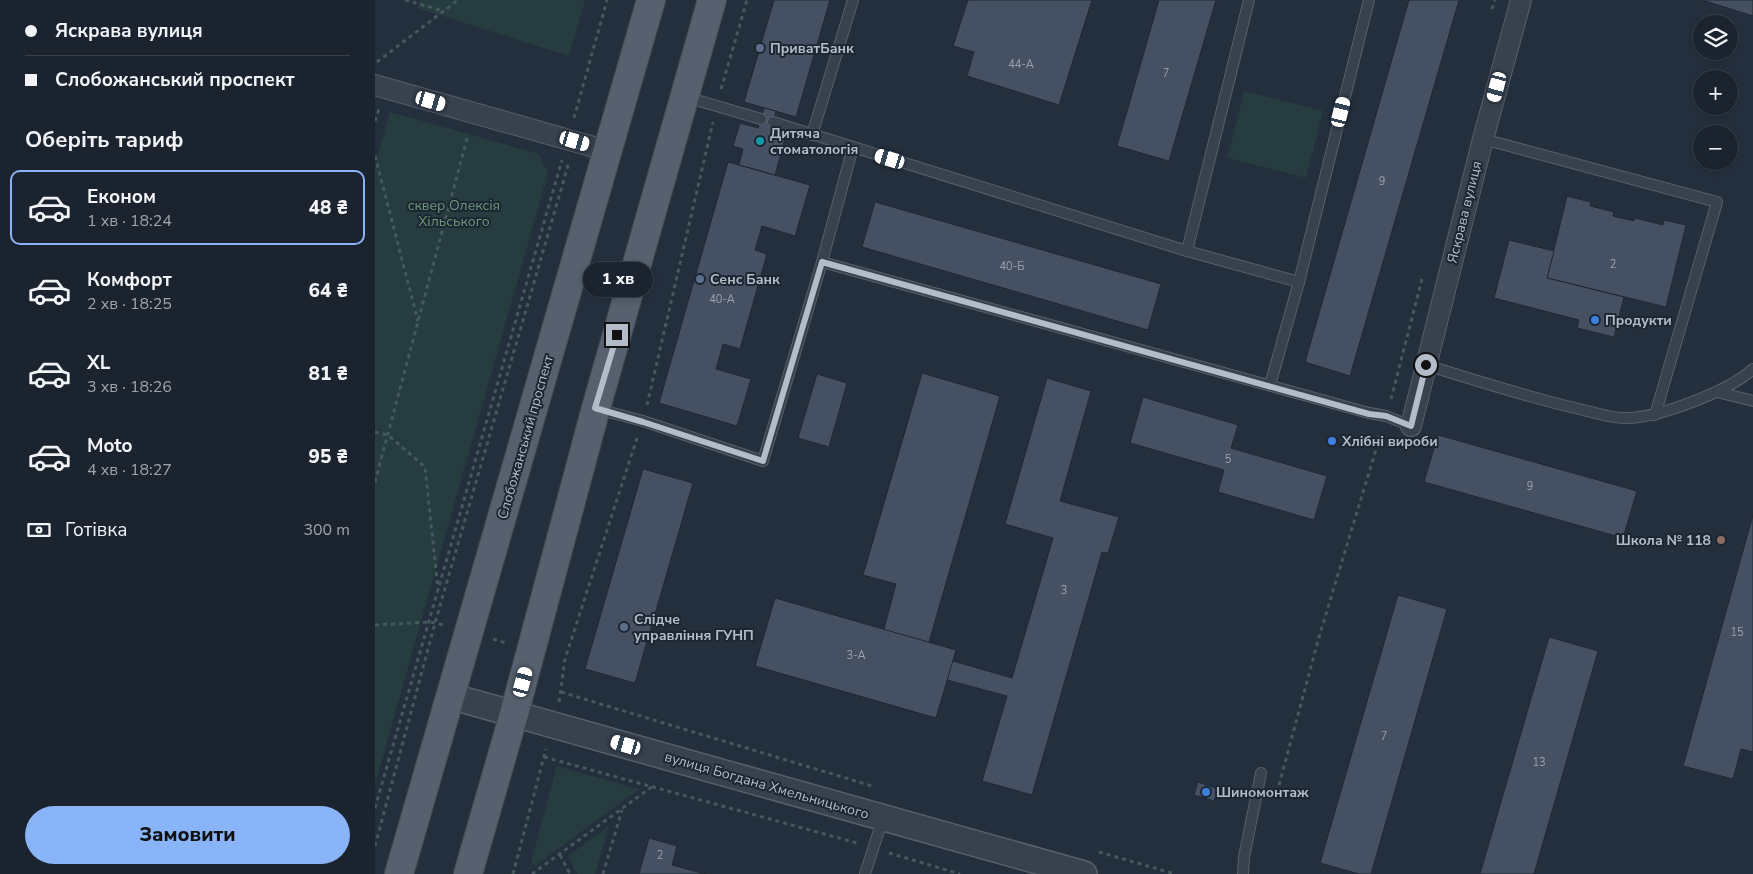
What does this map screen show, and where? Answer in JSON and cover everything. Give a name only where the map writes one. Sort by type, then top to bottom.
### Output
[{"type":"main road","name":"Слобожанський проспект","points":[[399,874],[651,0]]},
{"type":"main road","points":[[467,874],[532,650],[595,408],[712,0]]},
{"type":"street","name":"Яскрава вулиця","points":[[1411,426],[1483,139],[1521,0]]},
{"type":"street","points":[[375,84],[608,151]]},
{"type":"street","name":"вулиця Богдана Хмельницького","points":[[450,696],[1084,874]]},
{"type":"lane","points":[[813,135],[853,0]]},
{"type":"lane","points":[[1187,251],[1249,0]]},
{"type":"lane","points":[[1270,385],[1299,282],[1369,0]]},
{"type":"lane","points":[[685,97],[761,119]]},
{"type":"lane","points":[[773,122],[1187,251],[1299,282]]},
{"type":"lane","points":[[1483,139],[1717,202],[1655,415]]},
{"type":"lane","points":[[595,408],[763,461],[822,262],[853,147]]},
{"type":"lane","points":[[822,262],[1369,414],[1386,416],[1411,426]]},
{"type":"lane","points":[[1426,365],[1529,398],[1623,418],[1655,415],[1717,392],[1744,378],[1753,369]]},
{"type":"lane","points":[[1717,392],[1753,401]]},
{"type":"lane","points":[[1243,874],[1244,857],[1261,773]]},
{"type":"lane","points":[[865,874],[883,817]]},
{"type":"path","points":[[405,0],[444,11]]},
{"type":"path","points":[[375,64],[458,0]]},
{"type":"path","points":[[375,846],[435,623],[572,140],[607,0]]},
{"type":"path","points":[[513,874],[561,692],[565,659],[643,422],[717,106],[747,0]]},
{"type":"path","points":[[1492,10],[1495,0]]},
{"type":"path","points":[[375,482],[473,113]]},
{"type":"path","points":[[375,808],[572,140]]},
{"type":"path","points":[[375,156],[418,321]]},
{"type":"path","points":[[1278,789],[1319,637],[1386,416],[1424,271]]},
{"type":"path","points":[[375,432],[388,435],[425,467],[438,592]]},
{"type":"path","points":[[375,625],[430,622],[565,659]]},
{"type":"path","points":[[561,692],[879,788]]},
{"type":"path","points":[[544,757],[654,786],[960,874]]},
{"type":"path","points":[[532,874],[654,786]]},
{"type":"path","points":[[603,874],[622,809]]},
{"type":"path","points":[[1099,852],[1175,874]]},
{"type":"path","points":[[560,855],[570,874]]},
{"type":"green space","points":[[420,0],[585,0],[569,56],[417,8]]},
{"type":"green space","points":[[1244,91],[1323,111],[1306,178],[1227,158]]},
{"type":"green space","name":"сквер Олексія Хільського","points":[[390,112],[539,154],[548,173],[375,784],[375,164]]},
{"type":"green space","points":[[557,766],[639,789],[535,866],[531,861]]},
{"type":"green space","points":[[609,826],[595,874],[577,874],[568,856]]},
{"type":"building","points":[[774,0],[830,0],[796,117],[744,102]]},
{"type":"building","points":[[968,0],[1092,0],[1059,105],[967,76],[974,52],[953,46]]},
{"type":"building","points":[[1159,0],[1216,0],[1169,161],[1117,146]]},
{"type":"building","points":[[1409,0],[1459,0],[1350,376],[1305,362]]},
{"type":"building","points":[[1702,0],[1753,0],[1753,16]]},
{"type":"building","name":"Дитяча стоматологія","points":[[764,108],[776,111],[771,131],[786,135],[775,175],[739,165],[743,149],[733,146],[740,123],[758,128]]},
{"type":"building","points":[[728,162],[810,185],[795,236],[762,226],[755,250],[767,254],[740,349],[723,344],[716,369],[751,379],[737,426],[659,403]]},
{"type":"building","points":[[1567,196],[1591,202],[1590,206],[1614,212],[1613,216],[1634,221],[1635,218],[1663,225],[1664,220],[1686,225],[1666,307],[1547,278]]},
{"type":"building","points":[[875,202],[1161,284],[1148,330],[862,247]]},
{"type":"building","points":[[1509,240],[1554,251],[1547,278],[1624,297],[1614,337],[1577,328],[1579,320],[1494,298]]},
{"type":"building","points":[[922,373],[1000,396],[941,598],[863,575]]},
{"type":"building","points":[[922,373],[1000,396],[929,642],[956,650],[953,661],[1012,678],[1053,538],[1005,524],[1047,378],[1091,391],[1060,501],[1119,517],[1108,553],[1102,552],[1032,795],[982,781],[1007,696],[947,680],[936,718],[755,666],[775,598],[884,629],[896,584],[863,575]]},
{"type":"building","points":[[817,374],[847,383],[829,447],[798,438]]},
{"type":"building","points":[[1143,397],[1238,425],[1231,448],[1327,476],[1314,520],[1218,492],[1224,470],[1130,443]]},
{"type":"building","points":[[1438,435],[1637,491],[1623,538],[1424,482]]},
{"type":"building","points":[[643,469],[693,483],[635,683],[585,669]]},
{"type":"building","points":[[1753,515],[1753,752],[1741,749],[1733,779],[1683,766]]},
{"type":"building","points":[[1398,595],[1447,609],[1371,874],[1359,874],[1320,863]]},
{"type":"building","points":[[775,598],[956,650],[936,718],[755,666]]},
{"type":"building","points":[[1549,637],[1598,651],[1534,874],[1480,874]]},
{"type":"building","name":"Шиномонтаж","points":[[1198,782],[1218,789],[1214,801],[1194,795]]},
{"type":"building","points":[[649,838],[677,846],[672,865],[705,874],[639,874]]},
{"type":"place","name":"ПриватБанк","points":[[760,48]]},
{"type":"place","name":"Дитяча стоматологія","points":[[760,141]]},
{"type":"place","name":"Сенс Банк","points":[[700,279]]},
{"type":"place","name":"Продукти","points":[[1595,320]]},
{"type":"place","name":"Хлібні вироби","points":[[1332,441]]},
{"type":"place","name":"Школа № 118","points":[[1721,540]]},
{"type":"place","name":"Слідче управління ГУНП","points":[[624,627]]},
{"type":"place","name":"Шиномонтаж","points":[[1206,792]]},
{"type":"route","points":[[617,335],[595,408],[763,461],[822,262],[1369,414],[1386,416],[1411,426],[1426,365]]}]
